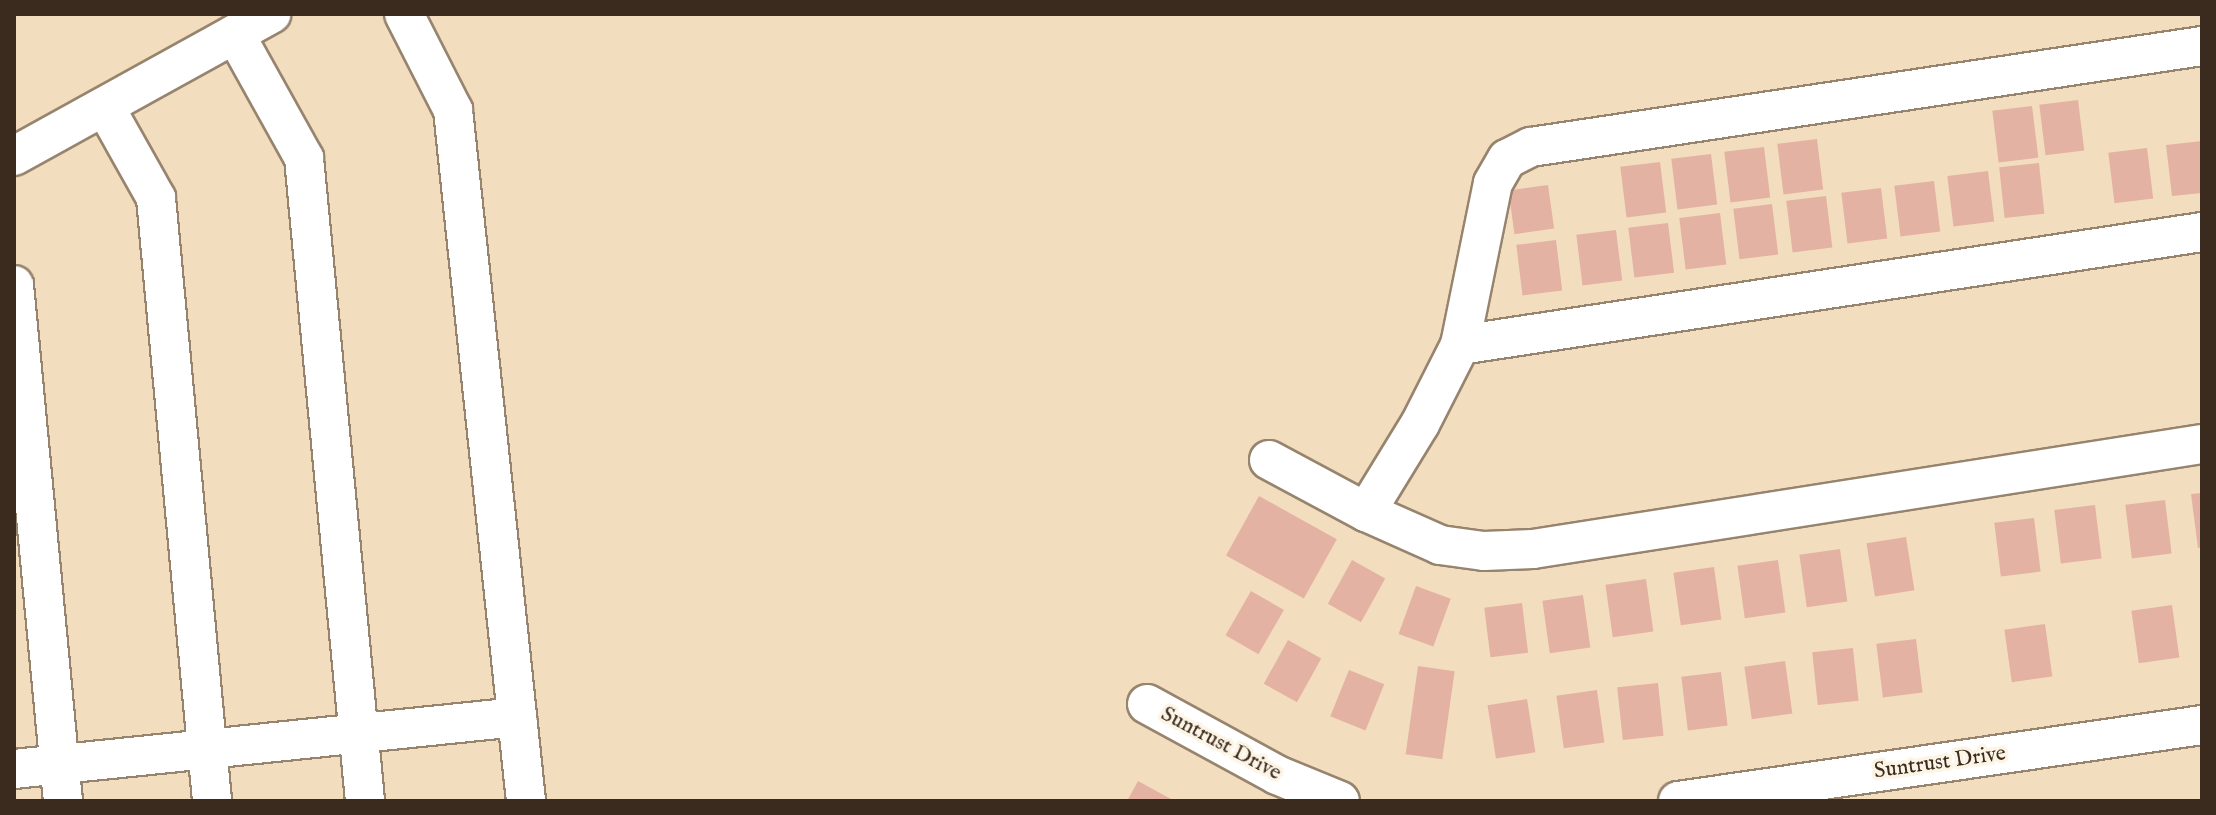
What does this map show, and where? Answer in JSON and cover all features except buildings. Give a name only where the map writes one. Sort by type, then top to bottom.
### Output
[{"type":"street","points":[[14,156],[271,14]]},
{"type":"street","points":[[404,14],[453,110],[526,801]]},
{"type":"street","points":[[235,34],[304,158],[365,801]]},
{"type":"street","points":[[1366,512],[1420,424],[1460,345],[1493,183],[1507,159],[1531,147],[2202,46]]},
{"type":"street","points":[[105,107],[156,198],[212,801]]},
{"type":"street","points":[[1460,345],[2202,232]]},
{"type":"street","points":[[14,285],[62,782]]},
{"type":"street","points":[[1269,460],[1366,512],[1440,545],[1484,551],[1533,549],[2202,444]]},
{"type":"street","name":"Suntrust Drive","points":[[1147,704],[1277,775],[1340,801]]},
{"type":"street","points":[[14,769],[62,782],[207,749],[517,717]]},
{"type":"street","name":"Suntrust Drive","points":[[1678,801],[2202,725]]}]
